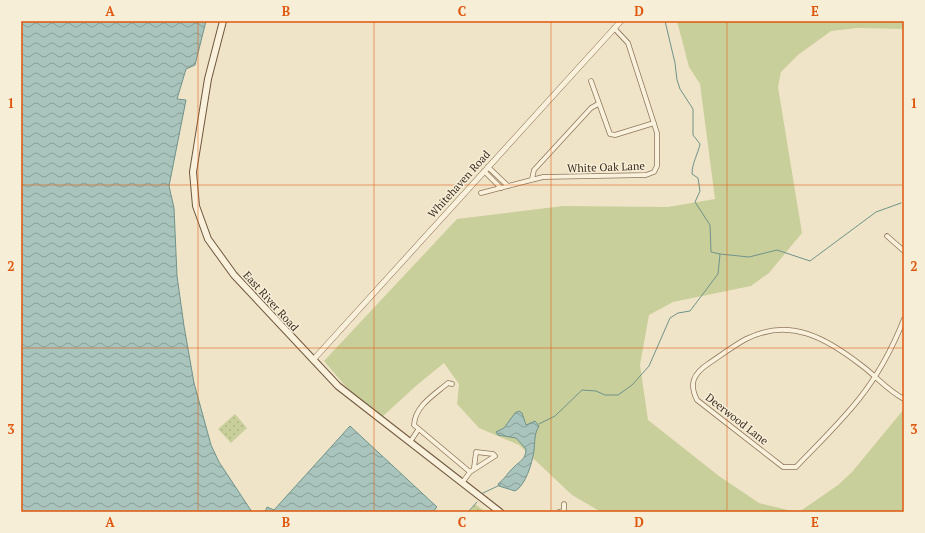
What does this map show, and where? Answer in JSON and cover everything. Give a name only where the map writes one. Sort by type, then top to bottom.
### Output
[{"type":"main road","name":"East River Road","points":[[223,21],[208,78],[194,162],[194,190],[198,215],[208,239],[226,265],[312,360],[338,386],[500,512]]},
{"type":"street","name":"Whitehaven Road","points":[[312,360],[621,21]]},
{"type":"street","name":"White Oak Lane","points":[[481,193],[532,179],[651,174],[656,166],[658,142],[654,123],[628,43],[614,28]]},
{"type":"street","points":[[591,81],[607,130],[613,135],[654,123]]},
{"type":"street","points":[[532,179],[534,170],[591,108],[598,104]]},
{"type":"street","points":[[486,169],[508,186]]},
{"type":"street","points":[[486,169],[501,188]]},
{"type":"street","points":[[887,236],[904,251]]},
{"type":"street","name":"Deerwood Lane","points":[[874,377],[862,366],[824,340],[800,330],[775,329],[747,339],[701,368],[694,379],[692,390],[697,400],[784,467],[796,467],[859,399],[874,377],[892,346],[904,319]]},
{"type":"street","points":[[874,377],[882,385],[904,399]]},
{"type":"street","points":[[452,384],[448,383],[421,407],[415,416],[414,425],[418,430],[470,472]]},
{"type":"street","points":[[410,442],[418,430]]},
{"type":"street","points":[[462,483],[474,468],[495,456],[494,454],[476,452],[474,468]]},
{"type":"street","points":[[559,512],[564,511],[564,504]]},
{"type":"green space","points":[[677,21],[904,21],[904,29],[857,28],[831,31],[798,55],[781,72],[778,87],[802,233],[769,273],[751,286],[673,302],[649,315],[640,365],[648,420],[719,476],[759,503],[796,512],[601,512],[572,495],[519,445],[479,428],[457,404],[459,384],[444,363],[382,417],[347,388],[324,361],[457,219],[563,206],[668,207],[715,199],[700,84],[689,67]]},
{"type":"green space","points":[[904,409],[904,512],[799,512],[838,485],[852,472]]},
{"type":"green space","points":[[235,414],[247,428],[231,443],[218,429]]},
{"type":"green space","points":[[475,504],[483,510],[481,512],[469,512]]},
{"type":"water","points":[[21,21],[206,21],[195,65],[186,69],[177,99],[186,100],[169,186],[174,208],[177,276],[194,383],[211,445],[219,462],[252,512],[21,512]]},
{"type":"water","points":[[519,411],[522,413],[526,425],[535,421],[539,426],[535,435],[534,451],[528,473],[522,484],[515,491],[499,486],[498,484],[522,460],[526,449],[516,438],[498,435],[496,432],[504,428],[515,413]]},
{"type":"water","points":[[350,426],[437,507],[433,512],[265,512],[267,507],[274,510]]},
{"type":"waterway","points":[[539,424],[555,416],[582,390],[596,391],[605,395],[618,395],[632,385],[649,366],[670,318],[678,313],[690,311],[718,274],[720,254],[711,252],[710,225],[695,202],[700,191],[698,178],[692,174],[692,170],[700,144],[693,135],[693,109],[680,89],[677,80],[675,63],[665,21]]},
{"type":"waterway","points":[[720,254],[749,257],[777,250],[810,261],[876,212],[901,203]]},
{"type":"waterway","points":[[483,493],[500,485]]},
{"type":"waterway","points":[[468,512],[477,502]]}]
